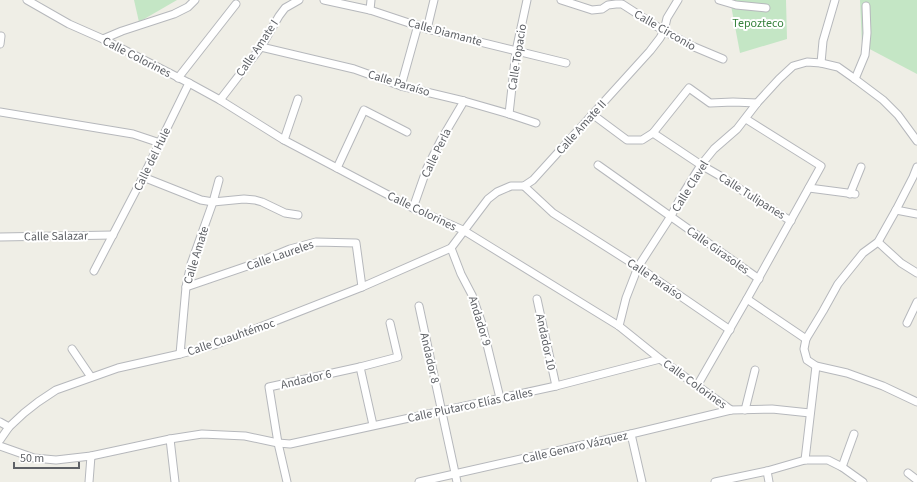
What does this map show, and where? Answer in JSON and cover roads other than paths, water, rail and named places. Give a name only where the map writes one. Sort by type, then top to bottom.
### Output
[{"type":"street","name":"Calle Colorines","points":[[27,0],[70,24],[104,39],[189,83],[220,100],[284,140],[337,168],[413,208],[463,230],[619,326],[731,410],[772,409],[810,414]]},
{"type":"street","points":[[104,39],[122,31],[174,14],[188,7],[195,0]]},
{"type":"street","name":"Calle Amate I","points":[[220,100],[261,47],[285,8],[299,0]]},
{"type":"street","name":"Calle Diamante","points":[[324,0],[370,10],[427,29],[566,63]]},
{"type":"street","points":[[370,10],[371,0]]},
{"type":"street","points":[[427,29],[434,0]]},
{"type":"street","name":"Calle Topacio","points":[[509,114],[516,51],[527,0]]},
{"type":"street","name":"Calle Circonio","points":[[561,0],[592,10],[602,9],[608,5],[622,4],[664,31],[692,46],[724,59]]},
{"type":"street","name":"Calle Amate II","points":[[524,186],[533,180],[650,51],[664,31],[667,18],[678,0]]},
{"type":"street","points":[[719,0],[736,5],[766,8]]},
{"type":"street","points":[[835,0],[823,41],[821,63],[838,67],[883,100],[898,116],[917,141]]},
{"type":"street","points":[[178,78],[236,4]]},
{"type":"street","points":[[855,78],[865,56],[867,34],[866,6]]},
{"type":"street","points":[[401,86],[418,25]]},
{"type":"street","name":"Calle Paraíso","points":[[261,47],[354,69],[401,86],[464,101],[536,122]]},
{"type":"street","name":"Calle Clavel","points":[[619,326],[626,298],[638,267],[671,216],[701,165],[714,149],[737,129],[757,103],[793,66],[807,62],[821,63]]},
{"type":"street","name":"Calle del Hule","points":[[94,271],[143,178],[189,83]]},
{"type":"street","points":[[592,114],[627,140],[642,140],[653,133],[689,88],[710,103],[757,103]]},
{"type":"street","points":[[284,140],[298,99]]},
{"type":"street","name":"Calle Perla","points":[[413,208],[427,168],[441,140],[464,101]]},
{"type":"street","points":[[337,168],[364,110],[407,132]]},
{"type":"street","points":[[0,112],[134,134],[160,143]]},
{"type":"street","points":[[697,386],[759,279],[821,166],[746,119]]},
{"type":"street","name":"Calle Tulipanes","points":[[653,133],[791,221]]},
{"type":"street","name":"Calle Girasoles","points":[[598,165],[759,279]]},
{"type":"street","points":[[809,188],[853,194],[860,167]]},
{"type":"street","points":[[917,167],[896,210],[878,242],[863,253],[838,284],[806,339],[804,349],[807,360],[816,366],[847,374],[883,386],[917,402]]},
{"type":"street","points":[[143,178],[201,200],[213,202],[244,199],[255,200],[285,213],[298,214]]},
{"type":"street","name":"Calle Amate","points":[[180,354],[186,287],[191,264],[213,202],[219,180]]},
{"type":"street","points":[[451,248],[463,230],[488,199],[497,192],[511,186],[524,186]]},
{"type":"street","name":"Calle Paraíso","points":[[524,186],[553,213],[638,267],[730,330]]},
{"type":"street","points":[[896,210],[917,214]]},
{"type":"street","name":"Calle Salazar","points":[[0,237],[113,235]]},
{"type":"street","name":"Calle Laureles","points":[[186,287],[256,263],[290,249],[316,242],[356,243],[362,287]]},
{"type":"street","points":[[878,242],[901,263],[917,273]]},
{"type":"street","name":"Calle Cuauhtémoc","points":[[0,440],[9,427],[24,413],[56,390],[118,368],[214,345],[362,287],[451,248]]},
{"type":"street","name":"Andador 9","points":[[451,248],[461,274],[472,295],[482,324],[500,398]]},
{"type":"street","name":"Andador 10","points":[[537,299],[556,386]]},
{"type":"street","points":[[747,299],[806,339]]},
{"type":"street","points":[[907,324],[917,302]]},
{"type":"street","name":"Andador 8","points":[[419,306],[457,482]]},
{"type":"street","name":"Andador 6","points":[[278,443],[269,387],[398,357],[390,323]]},
{"type":"street","points":[[72,348],[91,377]]},
{"type":"street","name":"Calle Plutarco Elías Calles","points":[[0,446],[34,458],[56,460],[91,456],[170,439],[202,434],[245,436],[290,444],[556,386],[660,358]]},
{"type":"street","points":[[805,460],[816,366]]},
{"type":"street","points":[[360,367],[373,425]]},
{"type":"street","points":[[745,410],[755,370]]},
{"type":"street","name":"Calle Genaro Vázquez","points":[[419,482],[731,410]]},
{"type":"street","points":[[0,422],[9,427]]},
{"type":"street","points":[[631,434],[642,482]]},
{"type":"street","points":[[842,467],[854,434]]},
{"type":"street","points":[[170,439],[175,482]]},
{"type":"street","points":[[278,443],[287,482]]},
{"type":"street","points":[[90,482],[91,456]]},
{"type":"street","points":[[715,482],[767,471],[805,460],[828,460],[842,467],[863,482]]},
{"type":"street","points":[[767,471],[769,482]]},
{"type":"street","points":[[908,473],[917,480]]},
{"type":"park label","name":"Tepozteco","points":[[758,23]]}]
